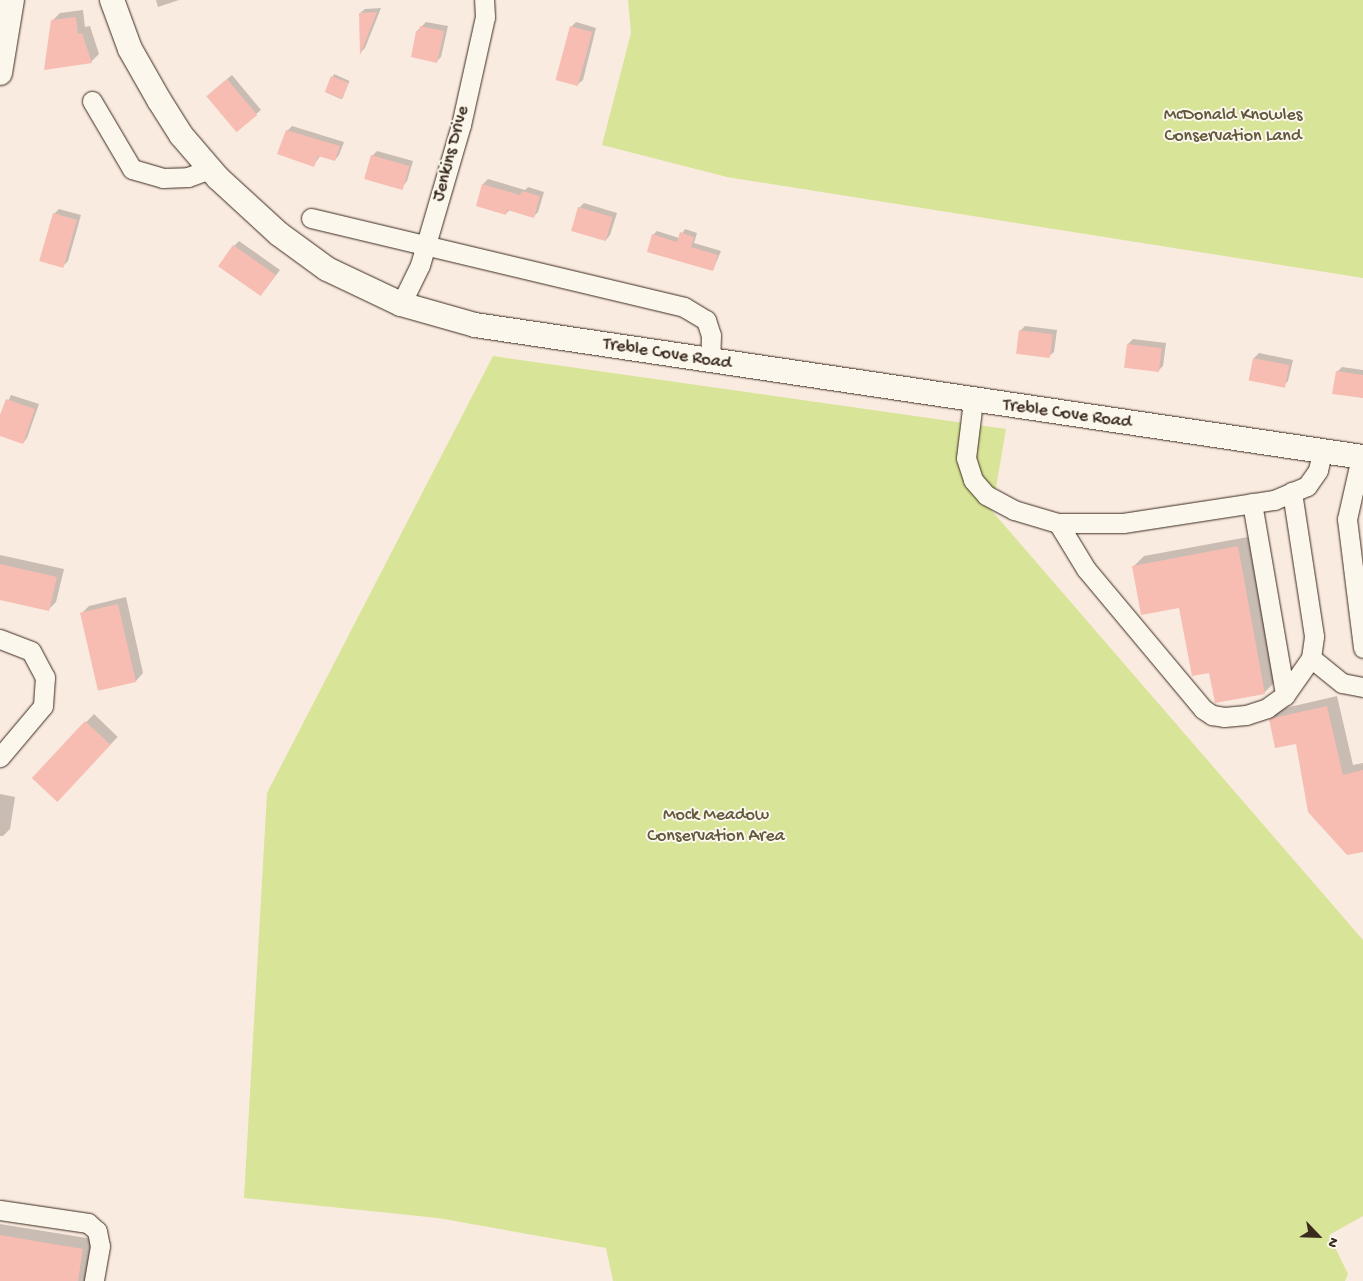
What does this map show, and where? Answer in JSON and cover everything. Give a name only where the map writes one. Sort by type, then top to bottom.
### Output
[{"type":"main road","points":[[0,73],[12,0]]},
{"type":"main road","name":"Treble Cove Road","points":[[112,0],[130,49],[159,100],[181,136],[210,169],[279,234],[319,263],[401,304],[475,326],[1362,457]]},
{"type":"street","name":"Jenkins Drive","points":[[401,304],[425,247],[461,125],[485,16],[484,0]]},
{"type":"street","points":[[92,101],[132,169],[163,178],[188,176],[210,169]]},
{"type":"street","points":[[311,218],[425,247],[684,307],[706,320],[710,336],[710,361]]},
{"type":"street","points":[[973,401],[966,458],[973,480],[986,495],[1014,510],[1058,522],[1123,523],[1274,500],[1307,486],[1318,470],[1322,452]]},
{"type":"street","points":[[1362,457],[1347,519],[1363,648]]},
{"type":"street","points":[[1058,522],[1086,569],[1203,708],[1212,715],[1224,717],[1246,715],[1267,708],[1285,696],[1311,658],[1314,636],[1292,492]]},
{"type":"street","points":[[1252,503],[1285,696]]},
{"type":"street","points":[[0,639],[31,651],[45,677],[44,706],[0,757]]},
{"type":"street","points":[[1311,658],[1342,683],[1363,687]]},
{"type":"street","points":[[0,1210],[88,1223],[97,1232],[100,1246],[94,1281]]},
{"type":"green space","name":"McDonald Knowles Conservation Land","points":[[628,0],[1363,0],[1363,278],[727,177],[602,145],[631,33]]},
{"type":"green space","name":"Mock Meadow Conservation Area","points":[[493,356],[1006,429],[992,511],[1363,940],[1363,1216],[1329,1235],[1348,1274],[1345,1281],[613,1281],[606,1248],[438,1218],[244,1198],[267,793]]},
{"type":"building","points":[[377,12],[360,55],[359,13]]},
{"type":"building","points":[[76,17],[78,34],[82,33],[92,63],[44,70],[51,20]]},
{"type":"building","points":[[420,26],[444,31],[437,63],[411,57],[416,31],[419,31]]},
{"type":"building","points":[[570,26],[592,32],[578,86],[556,80]]},
{"type":"building","points":[[331,76],[349,83],[343,99],[325,92]]},
{"type":"building","points":[[227,79],[257,115],[237,132],[206,96]]},
{"type":"building","points":[[286,130],[340,146],[335,161],[318,156],[314,167],[277,154]]},
{"type":"building","points":[[371,155],[409,166],[403,190],[364,179]]},
{"type":"building","points":[[482,184],[520,195],[522,191],[540,196],[534,218],[507,210],[506,215],[476,206]]},
{"type":"building","points":[[578,207],[613,217],[606,241],[571,231]]},
{"type":"building","points":[[53,213],[77,220],[63,268],[39,261]]},
{"type":"building","points":[[680,232],[694,237],[691,247],[718,255],[713,271],[647,252],[652,234],[677,242]]},
{"type":"building","points":[[233,245],[276,275],[261,296],[218,266]]},
{"type":"building","points":[[1019,330],[1053,334],[1050,358],[1016,354]]},
{"type":"building","points":[[1127,344],[1162,348],[1159,372],[1124,368]]},
{"type":"building","points":[[1253,358],[1289,365],[1285,388],[1249,381]]},
{"type":"building","points":[[1336,371],[1363,375],[1363,398],[1332,394]]},
{"type":"building","points":[[6,399],[35,409],[23,444],[0,436],[0,415]]},
{"type":"building","points":[[1238,546],[1265,694],[1215,703],[1209,673],[1192,676],[1179,608],[1141,615],[1132,566]]},
{"type":"building","points":[[0,564],[57,577],[49,611],[0,600]]},
{"type":"building","points":[[118,604],[136,682],[98,691],[80,613]]},
{"type":"building","points":[[1327,706],[1343,775],[1363,770],[1363,852],[1347,855],[1308,812],[1296,744],[1275,748],[1269,719]]},
{"type":"building","points":[[85,721],[111,745],[57,802],[32,778]]},
{"type":"building","points":[[0,1235],[83,1249],[78,1281],[0,1281]]}]
